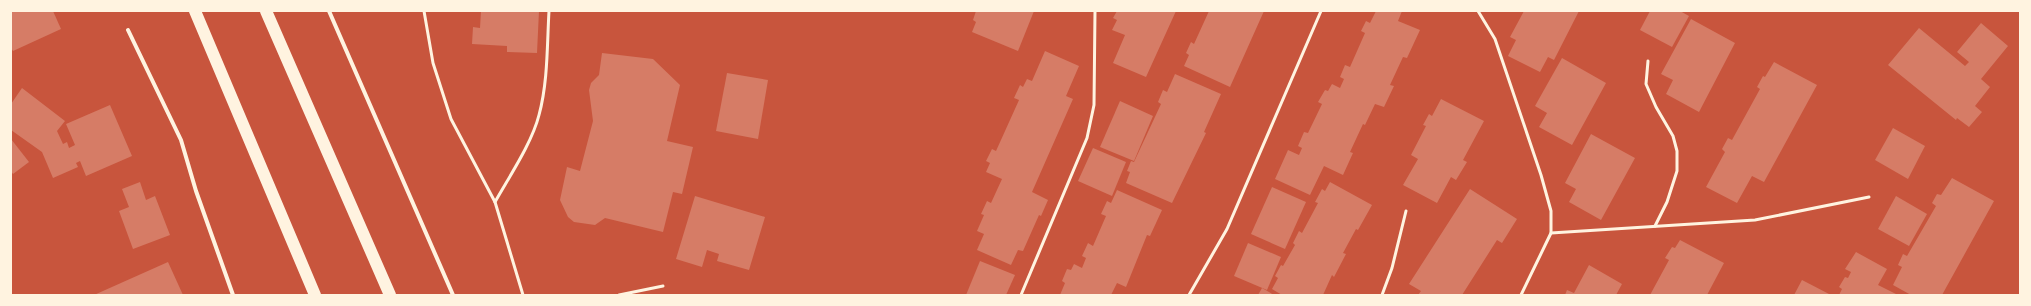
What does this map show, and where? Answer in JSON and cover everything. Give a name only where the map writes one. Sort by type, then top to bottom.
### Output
[{"type":"highway","points":[[195,11],[315,295]]},
{"type":"highway","points":[[266,11],[390,295]]},
{"type":"street","points":[[329,11],[453,295]]},
{"type":"street","points":[[128,30],[181,140],[233,295]]},
{"type":"lane","points":[[424,11],[433,63],[451,119],[495,202],[523,295]]},
{"type":"lane","points":[[495,202],[517,164],[539,116],[544,88],[549,11]]},
{"type":"lane","points":[[1021,295],[1087,138],[1094,114],[1095,11]]},
{"type":"lane","points":[[1189,295],[1227,229],[1321,11]]},
{"type":"lane","points":[[1478,11],[1495,39],[1541,175],[1551,211],[1551,233],[1521,295]]},
{"type":"lane","points":[[1648,61],[1646,84],[1656,107],[1673,136],[1677,151],[1678,171],[1667,202],[1655,226]]},
{"type":"lane","points":[[1551,233],[1755,220],[1870,197]]},
{"type":"lane","points":[[1382,295],[1392,268],[1406,211]]},
{"type":"lane","points":[[618,295],[664,286]]},
{"type":"building","points":[[11,11],[53,11],[61,29],[13,51],[11,48]]},
{"type":"building","points":[[481,11],[539,11],[537,53],[507,52],[507,46],[472,44],[473,27],[480,28]]},
{"type":"building","points":[[976,11],[1034,11],[1018,51],[972,32],[976,22],[973,20]]},
{"type":"building","points":[[1117,11],[1176,11],[1146,77],[1113,63],[1125,35],[1112,30],[1117,20],[1113,18]]},
{"type":"building","points":[[1209,11],[1264,11],[1230,87],[1184,66],[1189,55],[1186,53],[1191,42],[1194,44]]},
{"type":"building","points":[[1376,11],[1402,11],[1398,21],[1420,30],[1407,58],[1403,57],[1390,85],[1394,86],[1384,107],[1375,104],[1365,125],[1363,124],[1350,152],[1353,153],[1343,175],[1324,166],[1310,195],[1275,179],[1288,150],[1299,155],[1302,148],[1298,146],[1304,132],[1308,133],[1322,104],[1318,102],[1325,90],[1328,91],[1332,84],[1340,88],[1344,79],[1340,77],[1345,65],[1350,67],[1365,33],[1361,31],[1366,21],[1370,23]]},
{"type":"building","points":[[1524,11],[1579,11],[1554,60],[1548,57],[1540,72],[1508,56],[1516,40],[1510,37]]},
{"type":"building","points":[[1650,11],[1680,11],[1689,16],[1672,47],[1640,30]]},
{"type":"building","points":[[1691,19],[1735,43],[1699,112],[1666,94],[1673,80],[1661,74]]},
{"type":"building","points":[[1981,23],[2008,46],[1981,79],[1990,87],[1975,106],[1982,112],[1969,127],[1957,118],[1956,120],[1888,65],[1919,28],[1965,66],[1969,62],[1957,52]]},
{"type":"building","points":[[1045,51],[1079,66],[1066,96],[1073,99],[1032,192],[1048,200],[1041,216],[1039,215],[1023,251],[1018,250],[1011,265],[977,250],[984,234],[977,231],[984,215],[981,214],[987,201],[991,203],[1002,179],[986,172],[990,163],[986,161],[992,149],[996,151],[1019,100],[1014,98],[1020,85],[1023,87],[1027,79],[1032,81]]},
{"type":"building","points":[[602,53],[653,59],[680,85],[667,141],[693,147],[682,194],[673,192],[663,232],[605,218],[595,225],[574,222],[568,217],[560,200],[567,167],[580,171],[593,121],[589,90],[591,83],[599,75]]},
{"type":"building","points":[[1562,58],[1606,83],[1572,145],[1539,127],[1547,113],[1535,106]]},
{"type":"building","points":[[1774,62],[1817,85],[1764,182],[1752,176],[1737,203],[1706,187],[1725,152],[1722,149],[1728,138],[1732,140],[1760,89],[1757,87],[1763,76],[1765,77]]},
{"type":"building","points":[[727,73],[768,80],[758,139],[716,131]]},
{"type":"building","points":[[1175,74],[1221,94],[1204,132],[1206,133],[1172,203],[1126,183],[1130,172],[1127,171],[1131,161],[1134,162],[1161,104],[1158,102],[1163,90],[1167,92]]},
{"type":"building","points":[[22,88],[65,121],[57,131],[63,144],[67,142],[69,148],[75,145],[66,124],[110,105],[132,156],[86,176],[80,161],[76,163],[78,167],[53,178],[42,152],[11,130],[11,104]]},
{"type":"building","points":[[1441,99],[1484,121],[1463,160],[1467,162],[1456,180],[1451,177],[1437,203],[1403,185],[1418,159],[1411,155],[1426,126],[1423,125],[1429,114],[1432,116]]},
{"type":"building","points":[[1120,101],[1153,116],[1134,161],[1100,147]]},
{"type":"building","points":[[1893,128],[1925,146],[1908,179],[1875,160]]},
{"type":"building","points":[[1591,134],[1635,158],[1601,220],[1569,202],[1576,189],[1565,183]]},
{"type":"building","points":[[11,139],[29,162],[13,174],[11,171]]},
{"type":"building","points":[[1093,148],[1126,162],[1112,196],[1078,181]]},
{"type":"building","points":[[1952,178],[1994,201],[1942,295],[1911,295],[1893,285],[1902,267],[1898,265],[1903,254],[1907,256],[1936,206],[1932,203],[1937,194],[1941,195]]},
{"type":"building","points":[[140,182],[146,200],[155,196],[170,235],[133,249],[119,211],[129,207],[122,189]]},
{"type":"building","points":[[1330,182],[1372,205],[1358,230],[1356,229],[1343,253],[1346,254],[1334,277],[1332,275],[1323,295],[1282,295],[1272,289],[1278,278],[1275,276],[1281,265],[1283,266],[1295,245],[1293,243],[1299,231],[1302,233],[1318,203],[1315,202],[1322,189],[1325,191]]},
{"type":"building","points":[[1272,187],[1306,202],[1285,249],[1251,234]]},
{"type":"building","points":[[1470,189],[1517,219],[1502,243],[1497,240],[1462,295],[1418,295],[1421,291],[1409,284]]},
{"type":"building","points":[[1117,190],[1162,210],[1150,236],[1147,235],[1126,287],[1117,283],[1111,295],[1060,295],[1065,283],[1062,281],[1067,269],[1071,270],[1074,264],[1082,268],[1086,258],[1082,256],[1088,243],[1093,246],[1106,216],[1101,214],[1107,201],[1111,203]]},
{"type":"building","points":[[695,196],[765,217],[749,270],[717,261],[719,254],[707,250],[702,267],[676,259]]},
{"type":"building","points":[[1896,196],[1927,214],[1909,246],[1878,229]]},
{"type":"building","points":[[1680,240],[1724,263],[1707,295],[1650,295],[1669,260],[1665,258],[1672,247],[1675,248]]},
{"type":"building","points":[[1248,243],[1281,257],[1267,290],[1234,276]]},
{"type":"building","points":[[1856,252],[1887,269],[1878,285],[1898,295],[1839,295],[1842,289],[1839,287],[1845,277],[1848,278],[1851,272],[1845,269]]},
{"type":"building","points":[[980,261],[1015,275],[1006,295],[966,295]]},
{"type":"building","points":[[168,262],[183,295],[94,295]]},
{"type":"building","points":[[1589,265],[1622,284],[1616,295],[1565,295],[1567,290],[1574,293]]},
{"type":"building","points":[[1802,280],[1831,295],[1794,295]]},
{"type":"building","points":[[1262,288],[1274,295],[1258,295]]}]
